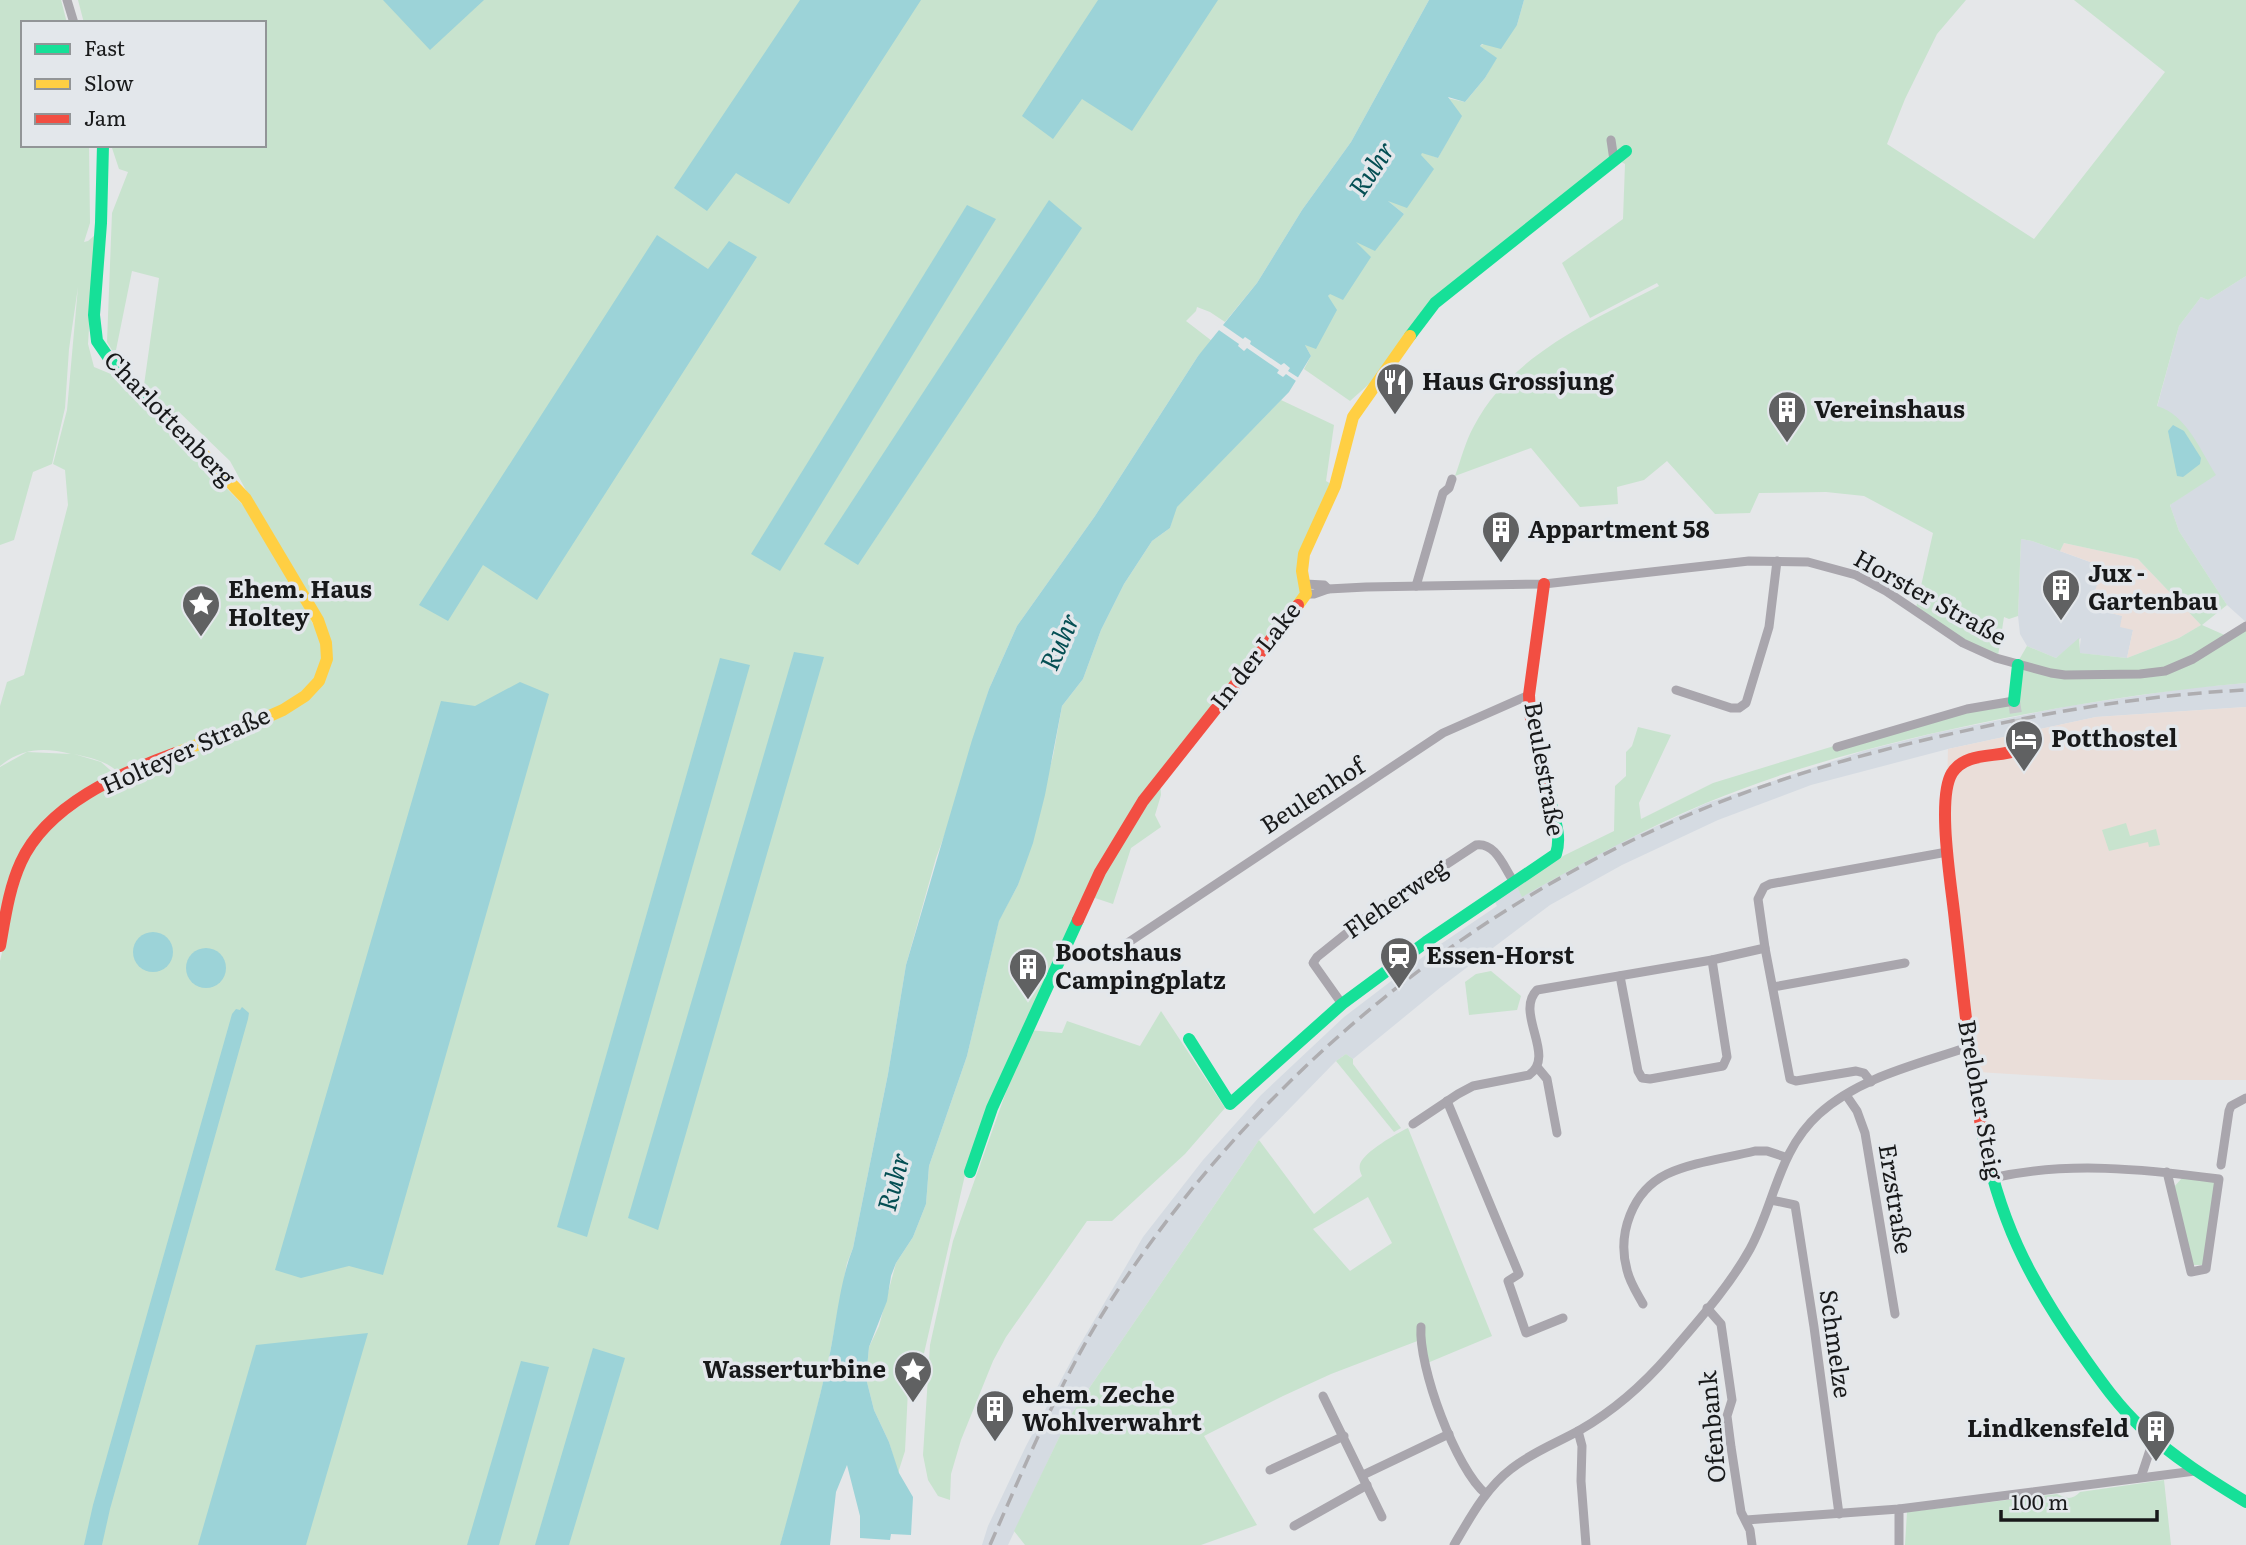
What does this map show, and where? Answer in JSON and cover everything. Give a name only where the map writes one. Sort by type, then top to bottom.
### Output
[{"type":"street","points":[[66,0],[73,21]]},
{"type":"street","points":[[1611,140],[1614,160]]},
{"type":"street","name":"Charlottenberg","points":[[103,147],[94,315],[97,341],[115,367],[165,414],[247,499],[318,620],[325,637],[325,670]]},
{"type":"street","name":"In der Lake","points":[[970,1172],[992,1108],[1100,872],[1143,801],[1306,589],[1302,572],[1304,554],[1335,486],[1353,417],[1436,303],[1626,151]]},
{"type":"street","points":[[1416,586],[1443,493],[1449,488],[1452,479]]},
{"type":"street","name":"Horster Straße","points":[[1306,589],[1314,594],[1328,589],[1544,584],[1749,561],[1808,562],[1856,575],[1895,596],[1963,643],[2018,665],[2064,675],[2165,671],[2193,659],[2246,626]]},
{"type":"street","points":[[1676,691],[1731,708],[1739,708],[1746,703],[1769,627],[1777,561]]},
{"type":"street","name":"Beulestraße","points":[[1514,882],[1556,854],[1559,841],[1530,714],[1529,695],[1544,584]]},
{"type":"street","points":[[1836,747],[1967,709],[2014,701],[2018,665]]},
{"type":"street","name":"Holteyer Straße","points":[[0,946],[18,872],[32,844],[46,827],[119,775],[299,701],[319,682],[325,670]]},
{"type":"street","name":"Beulenhof","points":[[1126,944],[1443,733],[1529,695]]},
{"type":"street","name":"Breloher Steig","points":[[2019,736],[2020,749],[1977,757],[1962,764],[1951,774],[1947,788],[1947,852],[1968,1046],[1984,1145],[1998,1199],[2019,1251],[2043,1298],[2105,1389],[2154,1438],[2195,1471],[2246,1503]]},
{"type":"street","name":"Fleherweg","points":[[1342,1004],[1313,963],[1368,916],[1478,844],[1492,849],[1514,882]]},
{"type":"street","points":[[1871,1082],[1864,1073],[1856,1071],[1796,1081],[1790,1079],[1758,900],[1764,887],[1770,884],[1947,852]]},
{"type":"street","points":[[1189,1039],[1230,1104],[1342,1004],[1514,882]]},
{"type":"street","points":[[1413,1124],[1473,1086],[1529,1075],[1537,1068],[1539,1058],[1530,1007],[1533,994],[1544,988],[1712,960],[1765,948]]},
{"type":"street","points":[[1620,976],[1639,1074],[1642,1078],[1650,1079],[1685,1073],[1723,1066],[1726,1062],[1712,960]]},
{"type":"street","points":[[1773,987],[1905,963]]},
{"type":"street","points":[[1454,1545],[1486,1494],[1510,1469],[1528,1456],[1578,1431],[1615,1408],[1638,1388],[1707,1308],[1750,1249],[1764,1222],[1786,1157],[1808,1125],[1828,1106],[1871,1082],[1968,1046]]},
{"type":"street","points":[[1537,1068],[1547,1079],[1557,1133]]},
{"type":"street","name":"Erzstraße","points":[[1846,1095],[1857,1111],[1865,1133],[1895,1314]]},
{"type":"street","points":[[2221,1166],[2231,1105],[2246,1098]]},
{"type":"street","points":[[1447,1101],[1519,1274],[1508,1281],[1526,1333],[1563,1318]]},
{"type":"street","points":[[1643,1304],[1627,1272],[1624,1244],[1628,1218],[1647,1188],[1675,1171],[1755,1151],[1767,1151],[1786,1157]]},
{"type":"street","points":[[1992,1178],[2062,1169],[2116,1168],[2168,1172],[2219,1179],[2206,1269],[2190,1272],[2168,1172]]},
{"type":"street","name":"Schmelze","points":[[1771,1200],[1795,1205],[1839,1514]]},
{"type":"street","name":"Ofenbank","points":[[1707,1308],[1721,1324],[1732,1399],[1727,1416],[1741,1512],[1750,1530],[1752,1545]]},
{"type":"street","points":[[1422,1327],[1420,1340],[1425,1364],[1449,1434],[1469,1475],[1476,1486],[1486,1494]]},
{"type":"street","points":[[1323,1396],[1382,1517]]},
{"type":"street","points":[[1578,1431],[1582,1446],[1581,1481],[1586,1545]]},
{"type":"street","points":[[1294,1526],[1365,1480],[1449,1434]]},
{"type":"street","points":[[1270,1470],[1344,1436]]},
{"type":"street","points":[[2141,1477],[2154,1438]]},
{"type":"street","points":[[1746,1520],[1899,1509],[2195,1471]]},
{"type":"street","points":[[1899,1509],[1899,1545]]},
{"type":"shaded area","points":[[2246,276],[2246,622],[2227,605],[2179,531],[2170,505],[2215,474],[2157,407],[2179,326],[2201,297],[2208,300]]},
{"type":"shaded area","points":[[2021,539],[2104,567],[2097,610],[2123,616],[2133,630],[2127,658],[2079,653],[2081,638],[2056,658],[2027,646],[2020,634],[2018,616]]},
{"type":"shaded area","points":[[2064,543],[2138,559],[2201,625],[2179,638],[2127,658],[2133,630],[2120,627],[2122,616],[2089,606],[2104,567],[2060,551]]},
{"type":"shaded area","points":[[2246,683],[2246,707],[2096,717],[1948,749],[1811,785],[1718,820],[1622,865],[1550,905],[1441,987],[1353,1059],[1346,1054],[1336,1061],[1259,1140],[1068,1419],[1008,1545],[982,1545],[988,1526],[1026,1446],[1078,1348],[1143,1237],[1203,1160],[1261,1095],[1344,1017],[1432,950],[1497,906],[1494,900],[1516,885],[1522,896],[1613,846],[1707,803],[1863,751],[1935,733],[2068,706],[2189,688]]},
{"type":"shaded area","points":[[2246,707],[2246,1080],[2108,1080],[1978,1072],[1970,1046],[1947,785],[1948,749],[2096,717]]},
{"type":"green space","points":[[0,0],[61,0],[66,21],[21,21],[21,147],[89,147],[90,223],[84,242],[95,235],[88,344],[94,367],[111,374],[243,505],[322,641],[322,669],[298,699],[120,774],[105,763],[74,754],[101,762],[117,776],[30,842],[0,932],[0,767],[27,752],[0,766],[0,706],[7,682],[24,675],[68,505],[65,470],[53,464],[67,410],[78,287],[69,349],[65,408],[52,464],[33,472],[14,540],[0,545]],"holes":[[[52,750],[71,754],[27,752]]]},
{"type":"green space","points":[[78,0],[1429,0],[1351,142],[1302,210],[1257,283],[1225,322],[1197,307],[1186,321],[1212,341],[1198,356],[1095,516],[1017,626],[989,689],[906,965],[888,1074],[853,1248],[847,1263],[830,1353],[801,1476],[780,1545],[0,1545],[0,961],[15,896],[28,856],[49,829],[103,788],[301,704],[331,646],[230,461],[178,411],[176,415],[144,385],[159,278],[132,271],[115,355],[107,342],[112,213],[128,172],[119,169],[112,147],[266,147],[266,21],[83,21]]},
{"type":"green space","points":[[1524,0],[1966,0],[1937,34],[1905,99],[1887,144],[2034,239],[2165,72],[2074,0],[2246,0],[2246,276],[2208,300],[2201,297],[2179,326],[2157,406],[2177,417],[2185,425],[2216,475],[2170,505],[2179,531],[2227,605],[2202,625],[2229,637],[2246,627],[2246,683],[2092,702],[1963,727],[1851,754],[1778,776],[1682,813],[1612,847],[1522,897],[1516,885],[1565,855],[1614,831],[1615,786],[1626,776],[1626,752],[1632,746],[1638,727],[1671,735],[1639,803],[1641,819],[1713,783],[1834,746],[2014,701],[2016,665],[2027,646],[2056,658],[2079,638],[2080,653],[2127,658],[2179,638],[2201,625],[2138,559],[2064,543],[2060,551],[2021,539],[2018,616],[2009,619],[2004,617],[1998,656],[1963,643],[1916,608],[1933,533],[1864,496],[1826,492],[1759,493],[1750,513],[1715,514],[1667,461],[1644,480],[1617,487],[1618,504],[1580,507],[1531,448],[1455,476],[1474,426],[1509,379],[1555,342],[1659,286],[1657,283],[1590,318],[1562,263],[1623,219],[1625,164],[1618,160],[1434,301],[1377,377],[1350,401],[1304,369],[1311,356],[1305,345],[1306,343],[1315,348],[1328,296],[1355,243],[1404,214],[1388,201],[1422,152],[1438,158],[1447,141],[1447,98],[1465,102],[1485,78],[1496,58],[1480,46],[1517,25]]},
{"type":"green space","points":[[1281,400],[1334,425],[1326,481],[1333,485],[1302,553],[1304,593],[1160,780],[1161,795],[1155,815],[1161,827],[1131,848],[1113,904],[1089,896],[965,1175],[922,1362],[909,1369],[905,1451],[898,1473],[889,1442],[874,1410],[866,1378],[869,1347],[879,1326],[896,1263],[913,1237],[926,1204],[929,1166],[967,1056],[999,920],[1018,885],[1053,756],[1062,706],[1083,679],[1101,630],[1124,584],[1152,541],[1170,528],[1176,507]]},
{"type":"green space","points":[[2126,823],[2130,836],[2156,829],[2160,845],[2149,847],[2148,842],[2109,851],[2102,830]]},
{"type":"green space","points":[[1491,971],[1521,996],[1517,1010],[1469,1015],[1465,982],[1476,974]]},
{"type":"green space","points":[[1161,1011],[1225,1108],[1185,1154],[1112,1221],[1087,1221],[1006,1337],[993,1361],[961,1440],[951,1474],[950,1500],[938,1496],[928,1480],[923,1455],[930,1345],[953,1241],[1028,1030],[1062,1033],[1067,1021],[1140,1046]]},
{"type":"green space","points":[[1346,1054],[1353,1059],[1353,1064],[1401,1128],[1394,1132],[1336,1061]]},
{"type":"green space","points":[[1408,1128],[1492,1336],[1425,1364],[1420,1340],[1331,1374],[1204,1436],[1257,1525],[1201,1545],[1025,1545],[1014,1531],[1068,1419],[1259,1140],[1314,1214],[1362,1176],[1360,1164],[1368,1154],[1381,1143]],"holes":[[[1368,1197],[1392,1243],[1350,1271],[1313,1229]]]},
{"type":"green space","points":[[2183,1177],[2216,1182],[2204,1265],[2191,1265],[2173,1188]]},
{"type":"green space","points":[[2164,1480],[2171,1545],[1905,1545],[1907,1512],[2057,1494],[2069,1498],[2080,1492]]},
{"type":"water","points":[[383,0],[484,0],[430,50]]},
{"type":"water","points":[[800,0],[921,0],[789,204],[736,173],[707,211],[674,188]]},
{"type":"water","points":[[1098,0],[1218,0],[1132,131],[1082,99],[1053,139],[1022,116]]},
{"type":"water","name":"Ruhr","points":[[1429,0],[1524,0],[1517,25],[1501,49],[1482,44],[1480,46],[1497,58],[1485,78],[1465,102],[1448,97],[1462,116],[1438,158],[1422,153],[1434,169],[1407,208],[1388,201],[1404,214],[1375,251],[1356,242],[1371,257],[1343,300],[1330,294],[1328,296],[1337,310],[1316,349],[1305,345],[1311,356],[1289,392],[1177,507],[1170,528],[1152,541],[1124,584],[1101,630],[1083,679],[1062,706],[1033,843],[1018,885],[999,921],[967,1056],[929,1166],[926,1204],[913,1237],[896,1263],[887,1301],[869,1347],[866,1378],[874,1410],[889,1442],[899,1473],[913,1497],[911,1535],[891,1534],[890,1540],[860,1538],[860,1516],[847,1465],[836,1492],[830,1545],[780,1545],[830,1353],[842,1286],[853,1248],[888,1074],[906,965],[989,689],[1017,626],[1095,516],[1198,356],[1257,283],[1302,210],[1351,142]]},
{"type":"water","points":[[1049,200],[1082,228],[858,565],[824,544]]},
{"type":"water","points":[[967,205],[996,219],[780,571],[751,554]]},
{"type":"water","points":[[657,235],[708,269],[729,241],[757,257],[537,600],[483,565],[448,621],[419,605]]},
{"type":"water","points":[[2173,425],[2184,431],[2201,458],[2200,464],[2183,477],[2177,476],[2168,431]]},
{"type":"water","points":[[794,652],[824,657],[658,1230],[628,1218]]},
{"type":"water","points":[[720,658],[750,665],[587,1237],[557,1227]]},
{"type":"water","points":[[520,682],[549,694],[383,1275],[349,1266],[301,1278],[275,1270],[441,701],[475,706]]},
{"type":"water","points":[[153,932],[161,933],[167,938],[172,944],[172,960],[167,966],[161,971],[153,972],[145,971],[139,966],[134,960],[133,952],[134,944],[139,938],[145,933]]},
{"type":"water","points":[[206,948],[214,949],[220,954],[225,960],[225,976],[220,982],[214,987],[206,988],[198,987],[192,982],[187,976],[186,968],[187,960],[192,954],[198,949]]},
{"type":"water","points":[[242,1007],[249,1013],[248,1019],[102,1545],[84,1545],[232,1014]]},
{"type":"water","points":[[368,1333],[306,1545],[198,1545],[256,1345]]},
{"type":"water","points":[[593,1348],[625,1358],[569,1545],[535,1545]]},
{"type":"water","points":[[521,1361],[549,1367],[499,1545],[467,1545]]},
{"type":"pier","points":[[1220,323],[1243,339],[1245,337],[1251,341],[1250,344],[1281,365],[1284,363],[1290,368],[1288,371],[1302,380],[1299,383],[1286,374],[1283,377],[1277,373],[1279,370],[1247,348],[1244,351],[1239,344],[1216,328]]},
{"type":"tunnel","points":[[2014,701],[2019,735]]},
{"type":"railway","points":[[990,1545],[1074,1363],[1108,1305],[1165,1224],[1228,1147],[1296,1075],[1370,1009],[1449,948],[1533,894],[1620,846],[1710,806],[1780,780],[1888,749],[2028,718],[2152,698],[2246,690]]},
{"type":"traffic: fast","points":[[103,147],[94,315],[97,341],[115,367],[188,438]]},
{"type":"traffic: fast","points":[[1410,336],[1435,303],[1626,151]]},
{"type":"traffic: fast","points":[[2014,701],[2018,665]]},
{"type":"traffic: fast","points":[[1189,1039],[1230,1104],[1342,1004],[1426,942],[1556,854],[1558,834],[1550,800]]},
{"type":"traffic: fast","points":[[970,1172],[992,1108],[1078,920]]},
{"type":"traffic: fast","points":[[1981,1126],[1996,1190],[2018,1246],[2045,1299],[2088,1363],[2125,1411],[2154,1439],[2192,1468],[2246,1502]]},
{"type":"traffic: slow","points":[[1298,605],[1306,594],[1302,571],[1304,554],[1335,486],[1353,417],[1410,336]]},
{"type":"traffic: slow","points":[[176,753],[283,710],[305,696],[319,681],[327,659],[326,643],[318,620],[246,499],[188,438]]},
{"type":"traffic: jam","points":[[1544,584],[1529,695],[1530,714],[1550,800]]},
{"type":"traffic: jam","points":[[1078,920],[1100,872],[1143,801],[1298,605]]},
{"type":"traffic: jam","points":[[1981,1126],[1949,867],[1945,803],[1947,786],[1958,766],[1975,758],[2020,749],[2019,735]]},
{"type":"traffic: jam","points":[[0,946],[13,882],[33,842],[48,824],[67,808],[109,781],[176,753]]},
{"type":"place","name":"Haus Grossjung","points":[[1395,416]]},
{"type":"place","name":"Vereinshaus","points":[[1787,444]]},
{"type":"place","name":"Appartment 58","points":[[1501,564]]},
{"type":"place","name":"Jux - Gartenbau","points":[[2061,622]]},
{"type":"place","name":"Ehem. Haus Holtey","points":[[201,638]]},
{"type":"place","name":"Potthostel","points":[[2024,773]]},
{"type":"place","name":"Essen-Horst","points":[[1399,990]]},
{"type":"place","name":"Bootshaus Campingplatz","points":[[1028,1001]]},
{"type":"place","name":"Wasserturbine","points":[[913,1404]]},
{"type":"place","name":"ehem. Zeche Wohlverwahrt","points":[[995,1443]]},
{"type":"place","name":"Lindkensfeld","points":[[2156,1463]]}]
